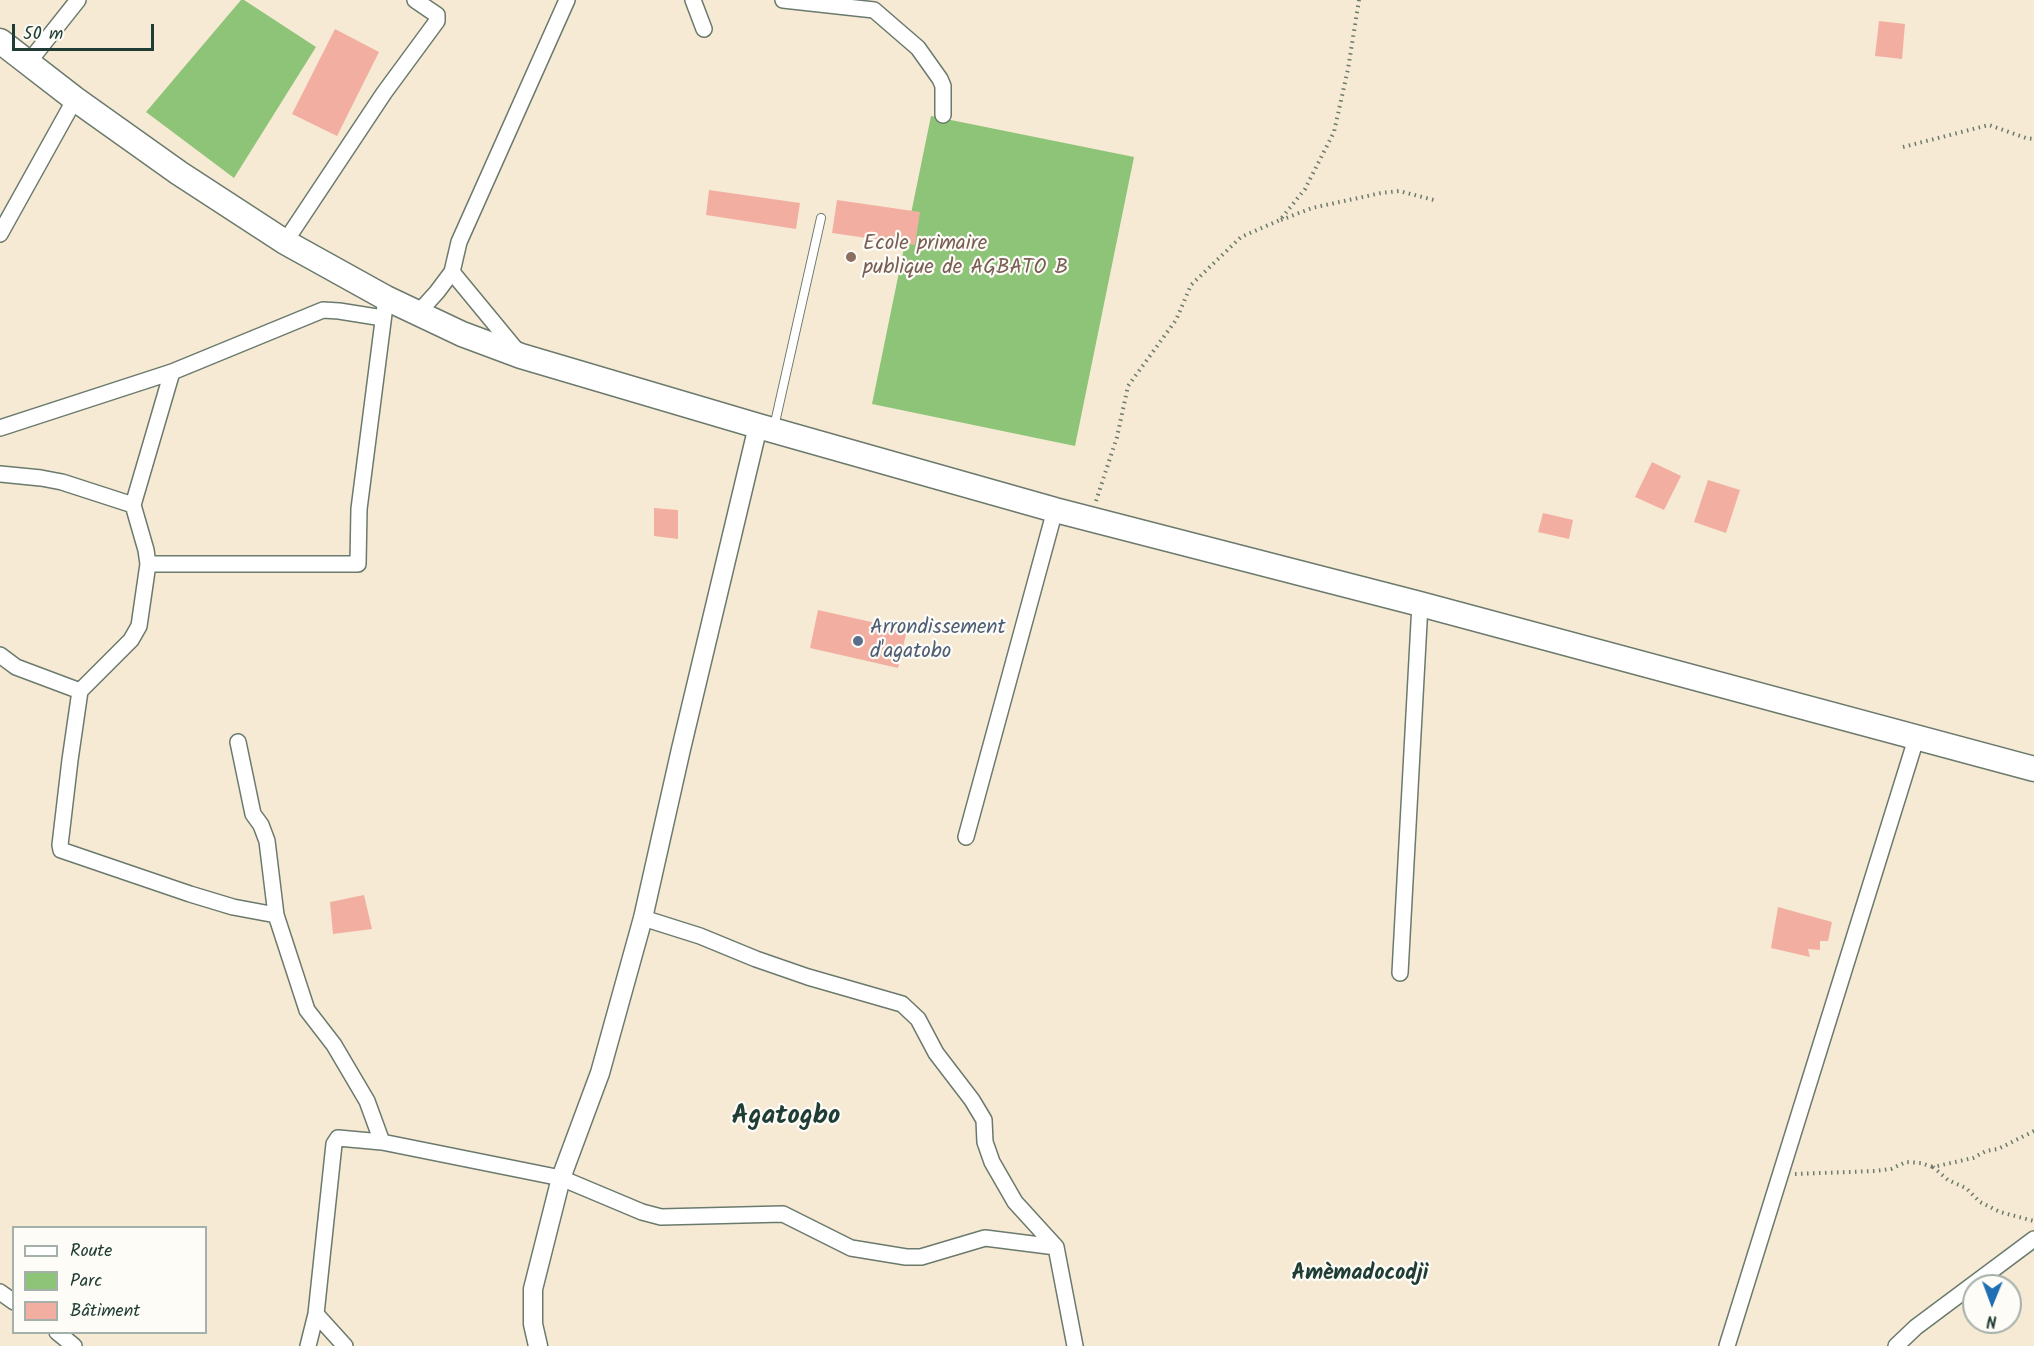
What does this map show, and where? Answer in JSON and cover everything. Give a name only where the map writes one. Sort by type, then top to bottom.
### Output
[{"type":"highway","points":[[0,41],[75,99],[179,174],[384,308],[418,313],[462,334],[521,356],[1055,510],[1420,604],[2034,769]]},
{"type":"street","points":[[28,63],[78,0]]},
{"type":"street","points":[[285,242],[384,93],[437,21],[437,15],[415,0]]},
{"type":"street","points":[[418,313],[452,272],[459,242],[567,0]]},
{"type":"street","points":[[693,0],[704,29]]},
{"type":"street","points":[[783,0],[874,10],[918,48],[940,79],[943,86],[943,115]]},
{"type":"street","points":[[0,234],[75,99]]},
{"type":"street","points":[[452,272],[521,356]]},
{"type":"street","points":[[0,428],[172,372],[323,310],[384,308],[359,509],[358,564],[148,564]]},
{"type":"street","points":[[172,372],[133,505],[148,564],[140,626],[136,634],[108,665],[80,691],[60,845],[61,850],[190,894],[233,907],[276,915]]},
{"type":"street","points":[[538,1346],[533,1324],[532,1289],[561,1178],[600,1073],[643,918],[681,749],[766,428]]},
{"type":"street","points":[[0,474],[62,482],[133,505]]},
{"type":"street","points":[[966,837],[1055,510]]},
{"type":"street","points":[[1400,973],[1420,604]]},
{"type":"street","points":[[0,655],[16,667],[80,691]]},
{"type":"street","points":[[1727,1346],[1916,739]]},
{"type":"street","points":[[238,742],[254,814],[267,841],[276,915],[307,1010],[334,1045],[367,1101],[382,1142]]},
{"type":"street","points":[[643,918],[700,936],[808,977],[902,1004],[918,1019],[936,1053],[972,1100],[984,1120],[985,1142],[992,1162],[1015,1202],[1056,1247],[1075,1346]]},
{"type":"street","points":[[308,1346],[316,1314],[335,1140],[338,1138],[382,1142],[561,1178],[642,1212],[662,1217],[783,1214],[851,1248],[906,1257],[921,1257],[985,1238],[1056,1247]]},
{"type":"street","points":[[1896,1346],[1924,1320],[2034,1239]]},
{"type":"street","points":[[316,1314],[345,1346]]},
{"type":"street","points":[[59,1334],[74,1346]]},
{"type":"lane","points":[[766,428],[822,218]]},
{"type":"path","points":[[1280,220],[1305,189],[1334,132],[1348,69],[1359,0]]},
{"type":"path","points":[[1903,147],[1989,125],[2034,139]]},
{"type":"path","points":[[1088,518],[1102,486],[1117,437],[1128,386],[1176,320],[1191,285],[1241,237],[1312,208],[1381,193],[1399,191],[1434,200]]},
{"type":"path","points":[[1933,1167],[1973,1158],[1986,1151],[1998,1149],[2034,1131]]},
{"type":"path","points":[[1787,1174],[1875,1171],[1891,1169],[1906,1162],[1921,1163],[1933,1167],[1948,1179],[1965,1188],[1980,1202],[2000,1212],[2034,1221]]},
{"type":"green space","points":[[241,0],[316,47],[234,178],[146,112]]},
{"type":"green space","points":[[931,116],[1134,157],[1075,446],[872,404]]},
{"type":"building","points":[[1879,21],[1905,24],[1902,59],[1875,56]]},
{"type":"building","points":[[335,29],[379,52],[337,136],[292,114]]},
{"type":"building","points":[[709,190],[800,203],[796,229],[706,215]]},
{"type":"building","points":[[837,200],[920,212],[915,245],[832,233]]},
{"type":"building","points":[[1652,462],[1681,476],[1664,510],[1635,497]]},
{"type":"building","points":[[1708,480],[1740,490],[1726,533],[1694,522]]},
{"type":"building","points":[[654,508],[678,510],[678,539],[654,536]]},
{"type":"building","points":[[1543,513],[1573,520],[1569,539],[1538,532]]},
{"type":"building","points":[[818,610],[907,630],[898,668],[810,648]]},
{"type":"building","points":[[364,895],[372,929],[333,934],[330,902]]},
{"type":"building","points":[[1778,907],[1832,922],[1828,941],[1820,941],[1820,950],[1808,949],[1810,957],[1771,948]]},
{"type":"place","name":"Ecole primaire publique de AGBATO B","points":[[851,257]]},
{"type":"place","name":"Arrondissement d'agatobo","points":[[858,641]]},
{"type":"district","name":"Agatogbo","points":[[786,1118]]},
{"type":"district","name":"Amèmadocodji","points":[[1360,1275]]}]
